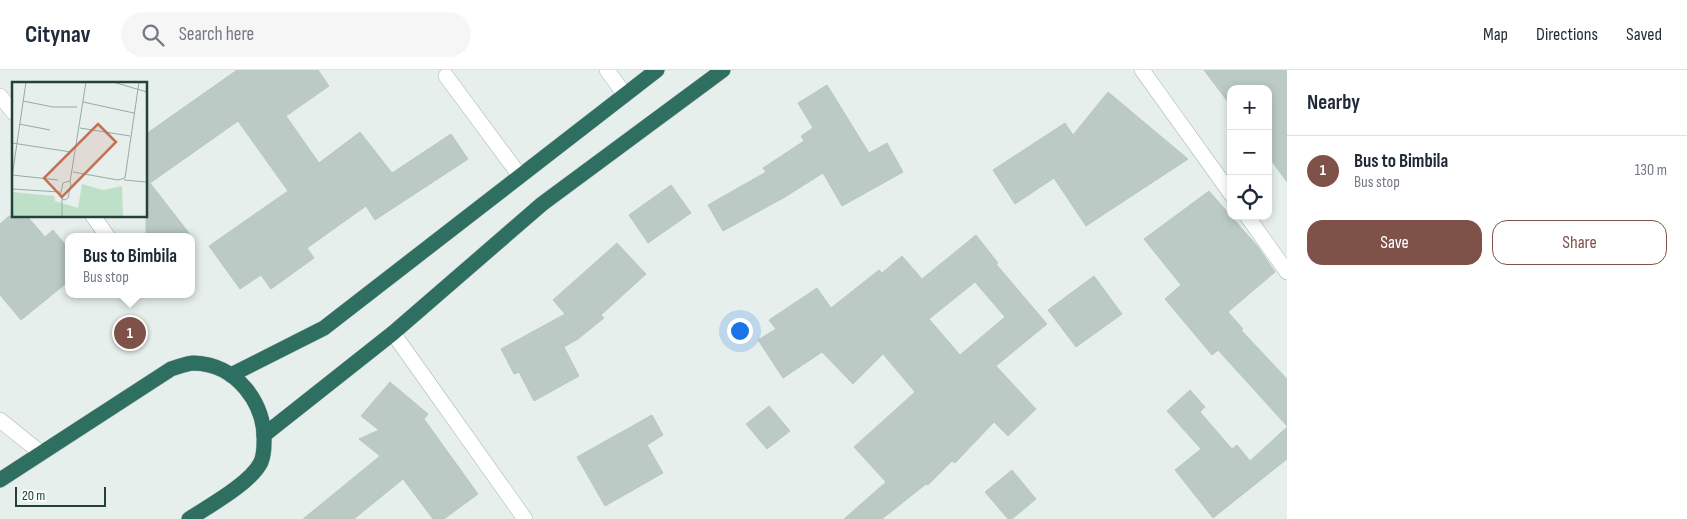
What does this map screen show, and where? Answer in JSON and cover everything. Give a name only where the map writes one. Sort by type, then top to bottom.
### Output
[{"type":"highway","points":[[231,375],[324,328],[657,70]]},
{"type":"highway","points":[[264,435],[393,333],[542,204],[723,70]]},
{"type":"highway","points":[[0,480],[172,369],[192,363],[206,364],[231,375],[242,384],[258,408],[264,435],[261,462],[248,479],[189,519]]},
{"type":"street","points":[[607,70],[625,95]]},
{"type":"street","points":[[1142,70],[1227,188]]},
{"type":"street","points":[[446,76],[520,176]]},
{"type":"street","points":[[0,96],[12,111]]},
{"type":"street","points":[[94,218],[105,233]]},
{"type":"street","points":[[1250,220],[1287,272]]},
{"type":"street","points":[[393,333],[525,519]]},
{"type":"street","points":[[0,420],[41,453]]},
{"type":"building","points":[[237,70],[318,70],[329,86],[286,116],[319,163],[360,132],[392,173],[451,134],[468,159],[375,220],[366,206],[307,248],[314,258],[271,289],[261,275],[240,289],[209,246],[288,191],[238,121],[150,183],[189,233],[146,233],[146,218],[148,218],[148,133]]},
{"type":"building","points":[[1204,70],[1287,70],[1287,182],[1272,161],[1272,85],[1227,85],[1227,101]]},
{"type":"building","points":[[827,85],[869,153],[887,143],[903,172],[842,206],[823,173],[785,197],[723,231],[708,205],[766,172],[763,168],[804,141],[801,136],[813,128],[798,103]]},
{"type":"building","points":[[1108,92],[1188,159],[1086,226],[1054,178],[1015,204],[993,170],[1065,123],[1073,135]]},
{"type":"building","points":[[671,185],[691,213],[648,243],[629,215]]},
{"type":"building","points":[[1209,191],[1227,212],[1227,220],[1234,220],[1258,247],[1275,272],[1228,312],[1243,329],[1241,330],[1287,379],[1287,426],[1218,350],[1212,355],[1165,299],[1181,285],[1144,239]]},
{"type":"building","points":[[9,216],[12,216],[12,218],[29,218],[45,237],[53,230],[65,244],[65,284],[21,320],[0,295],[0,224]]},
{"type":"building","points":[[976,235],[998,263],[996,264],[1047,324],[996,366],[1036,409],[1008,436],[994,422],[955,463],[952,461],[928,485],[926,484],[882,519],[844,519],[886,482],[854,447],[915,392],[883,354],[853,384],[822,352],[783,378],[758,340],[776,329],[769,320],[817,288],[831,308],[879,270],[882,273],[902,256],[922,279]],"holes":[[[975,282],[1005,317],[960,355],[929,319]]]},
{"type":"building","points":[[617,243],[646,274],[601,315],[604,318],[578,339],[564,347],[579,376],[534,401],[519,372],[514,374],[501,349],[565,314],[553,300]]},
{"type":"building","points":[[1094,276],[1122,314],[1076,347],[1048,310]]},
{"type":"building","points":[[390,382],[428,414],[424,419],[478,494],[444,519],[433,519],[403,479],[354,519],[303,519],[380,456],[359,439],[379,430],[361,416]]},
{"type":"building","points":[[1190,390],[1205,407],[1200,412],[1232,449],[1237,445],[1250,461],[1287,427],[1287,459],[1213,518],[1175,470],[1201,449],[1167,411]]},
{"type":"building","points":[[769,406],[790,431],[767,449],[746,424]]},
{"type":"building","points":[[652,415],[663,435],[647,445],[663,473],[605,506],[577,457]]},
{"type":"building","points":[[1012,470],[1036,499],[1012,519],[1008,519],[985,492]]},
{"type":"place","name":"Bus to Bimbila","points":[[130,333]]}]
